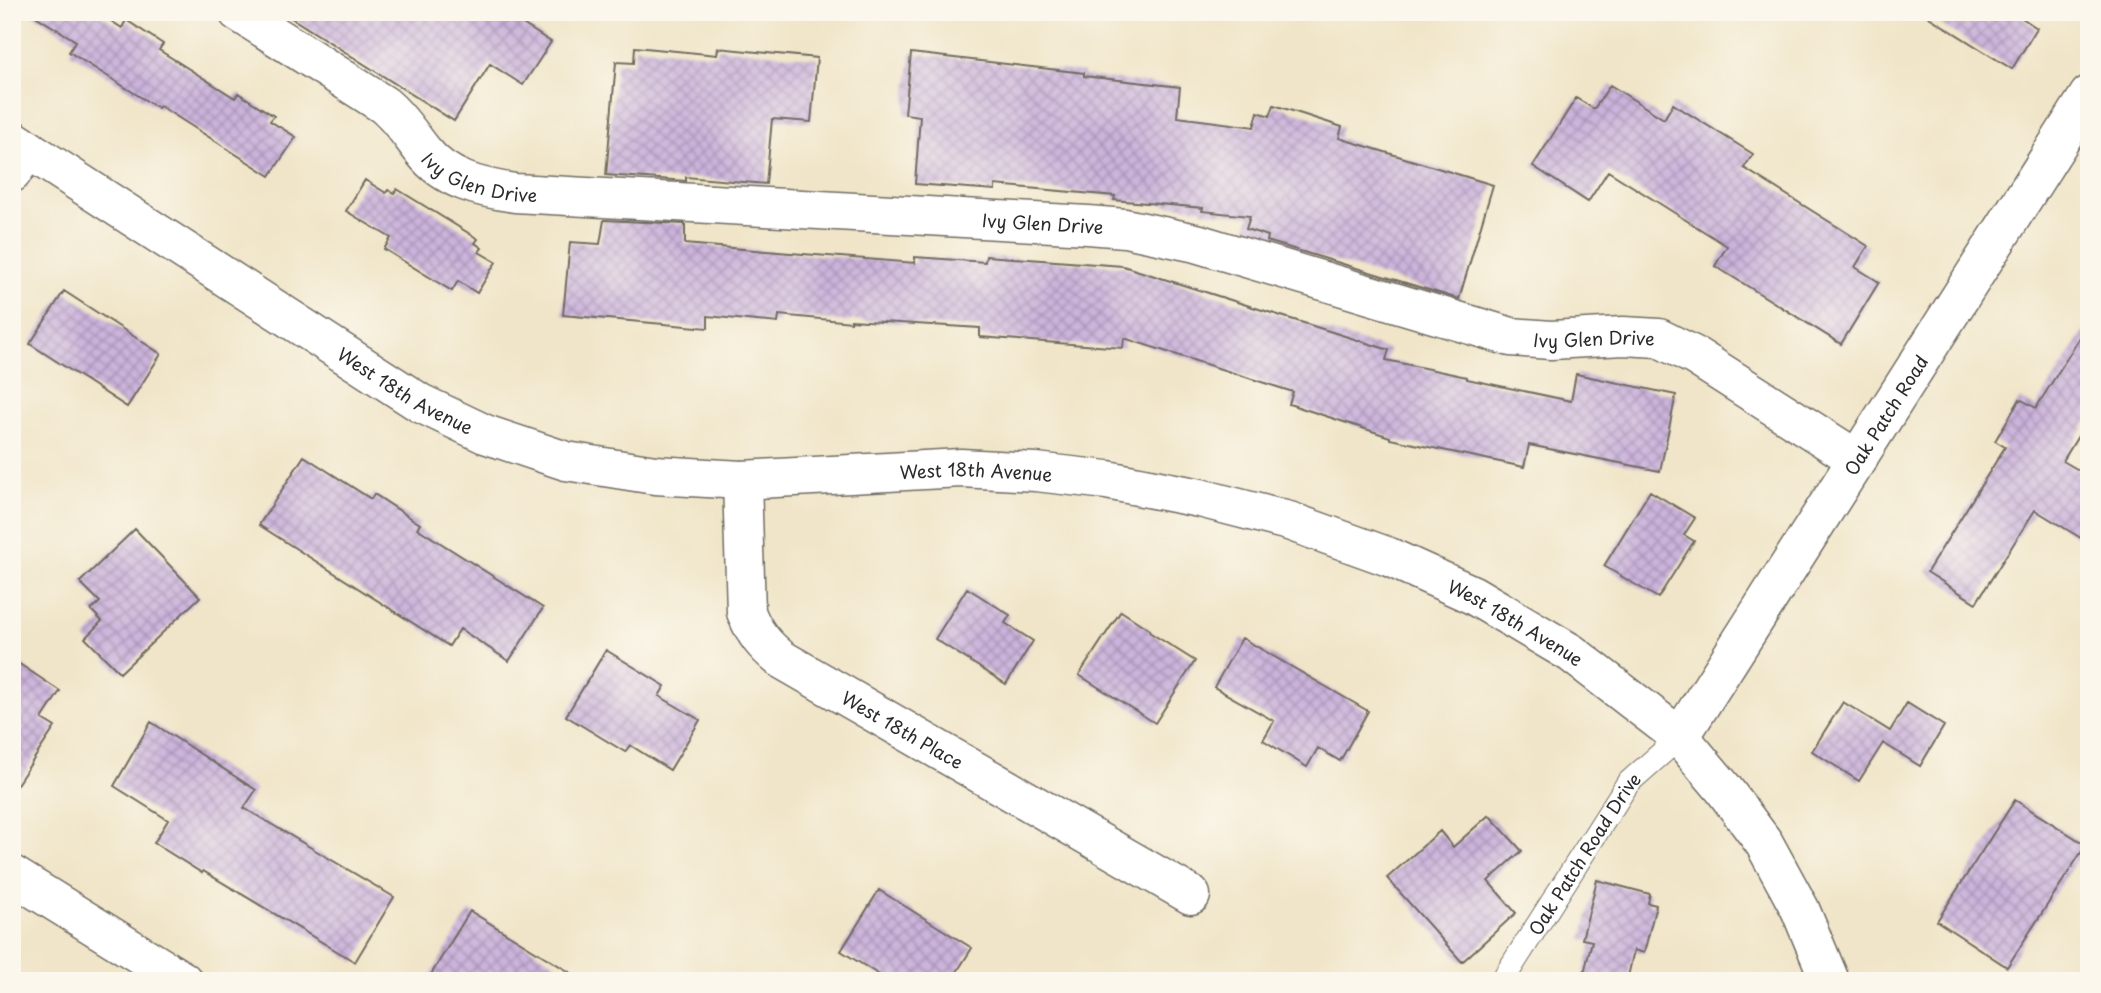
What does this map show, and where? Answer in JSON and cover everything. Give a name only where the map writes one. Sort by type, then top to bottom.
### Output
[{"type":"street","name":"Ivy Glen Drive","points":[[238,12],[384,105],[403,123],[423,152],[448,175],[492,190],[515,194],[1088,225],[1162,235],[1511,337],[1551,340],[1623,336],[1659,338],[1695,356],[1858,460]]},
{"type":"street","name":"Oak Patch Road","points":[[1680,737],[2089,95]]},
{"type":"street","name":"West 18th Avenue","points":[[17,154],[420,403],[485,434],[566,461],[655,475],[742,480],[961,468],[1036,472],[1107,480],[1187,495],[1289,521],[1389,557],[1472,595],[1571,653],[1680,737],[1723,788],[1764,844],[1800,909],[1830,981]]},
{"type":"street","name":"West 18th Place","points":[[742,480],[746,612],[753,631],[764,645],[781,659],[1191,895]]},
{"type":"street","points":[[12,875],[183,981]]},
{"type":"lane","name":"Oak Patch Road Drive","points":[[1502,981],[1628,783],[1680,737]]},
{"type":"building","points":[[29,12],[97,12],[122,28],[126,20],[163,44],[159,50],[235,98],[238,93],[274,116],[270,121],[296,137],[270,176],[69,52],[76,41]]},
{"type":"building","points":[[282,12],[504,12],[551,42],[523,85],[490,64],[454,121]]},
{"type":"building","points":[[1921,12],[2013,12],[2037,28],[2012,69]]},
{"type":"building","points":[[635,47],[717,55],[718,48],[817,58],[811,122],[772,119],[766,184],[686,177],[686,181],[606,175],[616,62],[634,63]]},
{"type":"building","points":[[911,53],[1180,87],[1177,117],[1254,127],[1258,112],[1270,116],[1274,105],[1342,127],[1339,138],[1493,185],[1459,299],[1267,241],[1268,236],[1246,229],[1250,216],[1202,211],[1203,208],[1114,200],[1115,196],[995,185],[995,190],[915,184],[920,116],[905,114]]},
{"type":"building","points":[[1610,85],[1664,119],[1673,104],[1753,154],[1744,168],[1868,246],[1855,267],[1879,282],[1841,344],[1715,266],[1727,246],[1608,171],[1588,202],[1533,166],[1576,98],[1594,109]]},
{"type":"building","points":[[365,180],[386,193],[388,190],[394,193],[397,189],[478,239],[475,243],[482,248],[479,252],[496,262],[477,293],[458,281],[452,291],[384,249],[391,238],[346,211]]},
{"type":"building","points":[[604,220],[685,224],[685,244],[915,263],[915,257],[985,262],[986,256],[1123,266],[1389,350],[1386,360],[1467,379],[1571,401],[1576,374],[1676,395],[1660,471],[1529,445],[1524,467],[1390,439],[1289,404],[1293,392],[1124,338],[1123,348],[980,337],[980,328],[851,322],[779,315],[778,323],[708,316],[708,328],[563,315],[570,242],[600,244]]},
{"type":"building","points":[[64,291],[161,354],[127,407],[30,344]]},
{"type":"building","points":[[2089,323],[2089,418],[2063,461],[2089,476],[2089,543],[2035,510],[1976,603],[1927,572],[2005,447],[1995,441],[2020,399],[2036,408]]},
{"type":"building","points":[[304,456],[371,499],[374,494],[420,524],[417,528],[543,608],[509,661],[460,629],[449,646],[259,525]]},
{"type":"building","points":[[1650,491],[1695,518],[1684,535],[1694,541],[1658,598],[1604,566]]},
{"type":"building","points":[[135,529],[200,597],[120,673],[85,638],[102,621],[91,610],[100,602],[80,582]]},
{"type":"building","points":[[967,588],[1010,615],[1005,623],[1033,641],[1006,684],[935,639]]},
{"type":"building","points":[[1121,611],[1195,661],[1155,723],[1079,675]]},
{"type":"building","points":[[1242,638],[1368,711],[1340,761],[1318,748],[1307,767],[1263,740],[1274,721],[1214,687]]},
{"type":"building","points":[[606,650],[665,686],[659,696],[700,720],[670,770],[630,745],[625,752],[566,716]]},
{"type":"building","points":[[12,659],[60,691],[42,719],[55,727],[12,792]]},
{"type":"building","points":[[1843,702],[1890,731],[1907,703],[1944,726],[1920,766],[1883,743],[1859,781],[1812,751]]},
{"type":"building","points":[[151,722],[256,790],[244,808],[394,897],[355,962],[154,843],[168,820],[114,786]]},
{"type":"building","points":[[2015,800],[2086,845],[2007,967],[1937,921]]},
{"type":"building","points":[[1489,815],[1522,851],[1488,881],[1516,913],[1462,962],[1387,878],[1440,831],[1453,847]]},
{"type":"building","points":[[1597,880],[1650,894],[1648,903],[1656,905],[1644,953],[1634,950],[1627,981],[1582,981],[1592,941],[1582,939]]},
{"type":"building","points":[[879,890],[972,948],[951,981],[889,981],[841,951]]},
{"type":"building","points":[[470,911],[584,981],[427,981]]}]
